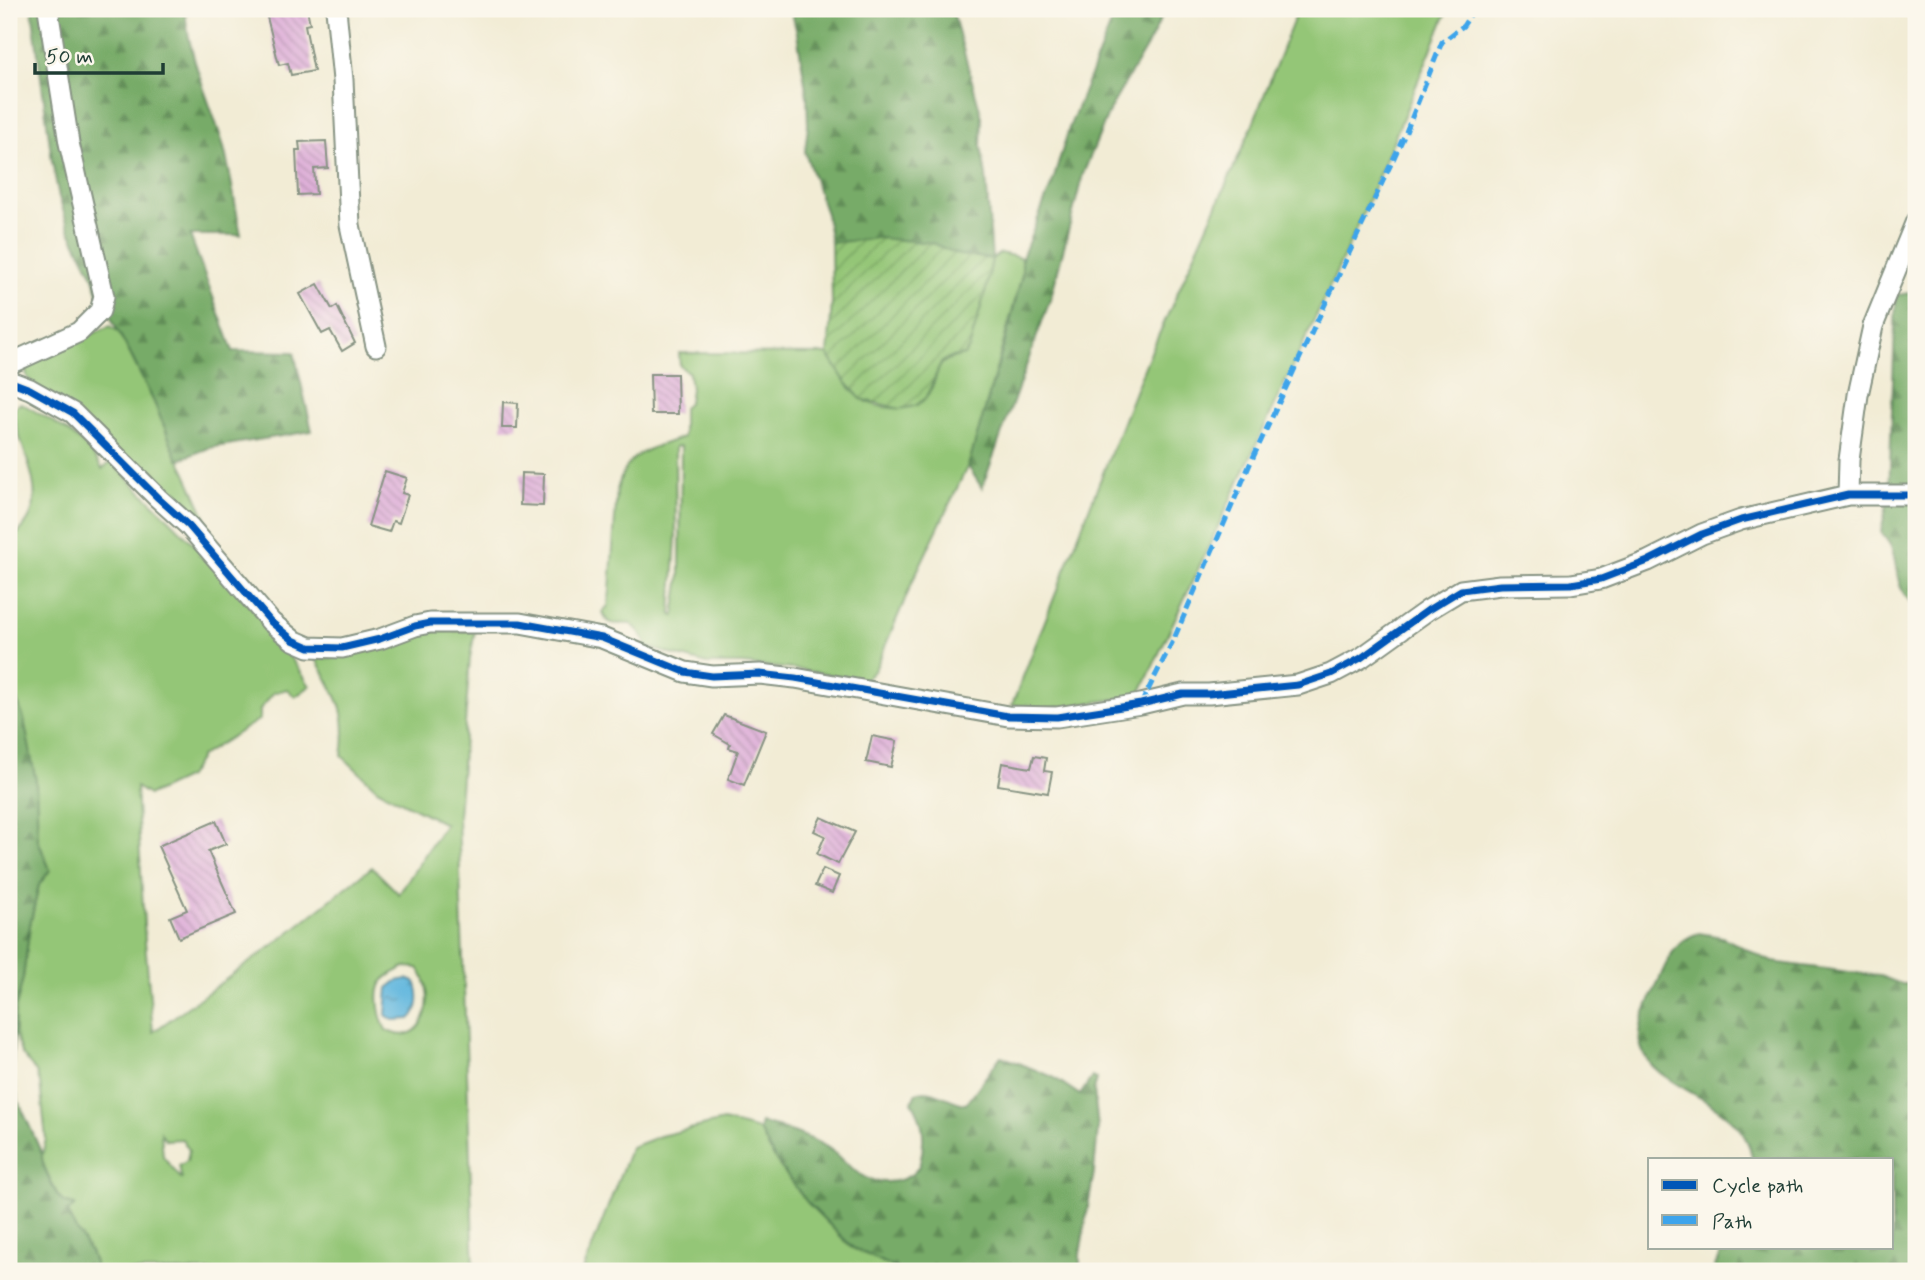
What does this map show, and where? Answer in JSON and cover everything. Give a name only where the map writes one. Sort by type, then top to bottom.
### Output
[{"type":"street","points":[[9,364],[79,332],[100,312],[104,296],[69,143],[48,9]]},
{"type":"street","points":[[336,9],[343,80],[350,225],[376,346]]},
{"type":"street","points":[[1848,495],[1849,460],[1858,395],[1872,326],[1916,221]]},
{"type":"street","points":[[9,381],[30,389],[73,413],[190,526],[271,622],[293,640],[309,648],[342,648],[430,623],[520,623],[602,638],[685,672],[712,676],[760,674],[795,678],[1008,716],[1057,717],[1141,704],[1183,694],[1298,685],[1331,674],[1361,658],[1461,590],[1500,585],[1571,584],[1601,579],[1648,561],[1702,534],[1741,520],[1848,495],[1916,495]]},
{"type":"green space","points":[[32,9],[185,9],[190,44],[226,155],[241,235],[190,235],[233,351],[294,352],[312,431],[209,448],[178,460],[154,402],[98,294],[94,278],[69,229],[52,161]]},
{"type":"green space","points":[[791,9],[952,9],[982,117],[981,146],[992,259],[959,255],[932,243],[878,238],[831,243],[826,214],[805,152],[807,96]]},
{"type":"green space","points":[[1117,9],[1165,9],[1152,37],[1110,109],[1083,174],[1051,297],[982,488],[968,466],[1006,338],[1022,275],[1022,258],[1053,181],[1069,128]]},
{"type":"green space","points":[[1298,9],[1448,9],[1357,228],[1139,696],[1044,709],[1012,705],[1147,361],[1250,131]]},
{"type":"green space","points":[[878,238],[932,243],[959,255],[992,259],[969,348],[964,355],[948,358],[941,363],[926,398],[915,406],[900,409],[861,399],[845,381],[828,354],[832,302],[831,243]]},
{"type":"green space","points":[[1000,253],[1022,258],[1022,275],[972,457],[915,576],[875,670],[865,680],[742,664],[707,664],[646,647],[641,634],[631,624],[613,624],[607,620],[603,611],[608,606],[617,490],[622,477],[627,466],[641,453],[683,437],[683,408],[689,401],[691,389],[689,373],[680,366],[679,353],[828,354],[847,383],[861,398],[885,407],[913,406],[927,396],[941,365],[964,355],[969,348],[992,259]],"holes":[[[681,446],[680,576],[674,616],[671,614],[676,537],[675,447]]]},
{"type":"green space","points":[[1916,292],[1916,605],[1904,594],[1891,547],[1881,532],[1889,495],[1896,295]]},
{"type":"green space","points":[[110,326],[119,332],[154,402],[205,516],[209,534],[205,534],[28,379],[25,369],[39,357]]},
{"type":"green space","points":[[21,403],[66,430],[86,447],[102,469],[111,462],[242,596],[310,686],[295,697],[287,689],[273,693],[260,709],[260,719],[201,756],[188,777],[149,795],[136,787],[153,1032],[272,946],[372,867],[399,894],[445,824],[377,789],[342,756],[344,727],[340,704],[316,659],[335,657],[435,631],[475,631],[470,658],[458,817],[474,1271],[97,1271],[90,1252],[73,1227],[68,1212],[74,1206],[65,1203],[58,1196],[41,1160],[46,1139],[40,1083],[36,1072],[21,1053],[15,1033],[15,1010],[23,978],[30,925],[39,885],[49,867],[38,840],[24,719],[9,679],[9,541],[24,527],[32,512],[34,498],[33,482],[14,415],[15,407]],"holes":[[[405,967],[418,968],[424,979],[427,1005],[419,1027],[410,1033],[399,1034],[386,1030],[380,1014],[378,995],[385,979]],[[161,1133],[166,1140],[182,1139],[189,1150],[187,1161],[179,1166],[182,1180],[163,1156]]]},
{"type":"green space","points":[[9,679],[24,719],[36,781],[38,840],[50,870],[39,885],[30,925],[23,978],[15,1010],[12,1072],[18,1100],[42,1154],[49,1180],[60,1199],[75,1205],[68,1212],[69,1218],[90,1252],[97,1271],[9,1271]]},
{"type":"green space","points":[[1699,933],[1722,937],[1772,962],[1880,976],[1901,984],[1916,984],[1916,1271],[1713,1271],[1723,1248],[1894,1248],[1894,1158],[1752,1158],[1746,1138],[1733,1122],[1717,1108],[1662,1074],[1649,1062],[1641,1047],[1642,1021],[1673,951]]},
{"type":"green space","points":[[1001,1056],[1053,1077],[1080,1095],[1092,1077],[1097,1079],[1094,1090],[1098,1128],[1094,1172],[1080,1254],[1080,1271],[902,1271],[853,1248],[807,1202],[776,1161],[759,1130],[761,1123],[793,1132],[829,1148],[866,1178],[882,1182],[899,1180],[913,1173],[921,1159],[922,1130],[912,1102],[916,1093],[928,1091],[966,1104]]},
{"type":"green space","points":[[723,1121],[759,1130],[776,1161],[807,1202],[852,1248],[902,1271],[583,1271],[631,1147],[660,1136]]},
{"type":"water","points":[[407,979],[415,982],[417,986],[416,1011],[410,1019],[393,1020],[386,1015],[388,988],[397,981]]},
{"type":"building","points":[[265,9],[307,9],[310,24],[305,25],[314,71],[291,75],[288,63],[279,65]]},
{"type":"building","points":[[326,141],[328,168],[314,169],[316,194],[298,195],[296,150],[300,150],[299,142]]},
{"type":"building","points":[[318,284],[332,309],[337,306],[355,343],[342,351],[330,330],[322,334],[300,294]]},
{"type":"building","points":[[650,374],[677,374],[678,414],[651,414]]},
{"type":"building","points":[[503,402],[518,403],[517,428],[502,428]]},
{"type":"building","points":[[385,471],[407,478],[402,493],[408,495],[399,523],[393,521],[389,532],[368,526]]},
{"type":"building","points":[[521,473],[544,474],[543,506],[520,505]]},
{"type":"building","points":[[724,715],[766,731],[744,785],[728,779],[738,751],[729,748],[730,744],[713,734]]},
{"type":"building","points":[[872,736],[897,741],[891,767],[866,762]]},
{"type":"building","points":[[1034,756],[1046,758],[1044,771],[1052,772],[1048,793],[998,785],[1002,763],[1031,768]]},
{"type":"building","points":[[821,817],[855,832],[838,864],[817,854],[825,836],[814,831]]},
{"type":"building","points":[[216,821],[226,844],[208,851],[236,914],[179,938],[170,917],[187,910],[158,846]]},
{"type":"building","points":[[823,869],[839,876],[832,893],[815,886]]},
{"type":"marked path","points":[[1141,704],[1173,641],[1250,464],[1406,132],[1442,42],[1463,26],[1474,9]]},
{"type":"cycle path","points":[[9,381],[30,389],[73,413],[189,526],[271,622],[293,640],[309,647],[342,648],[430,623],[520,623],[602,638],[685,672],[712,676],[760,674],[795,678],[1008,716],[1057,717],[1141,704],[1183,694],[1298,685],[1331,674],[1361,658],[1461,590],[1500,585],[1571,584],[1601,579],[1648,561],[1702,534],[1741,520],[1848,495],[1916,495]]}]
